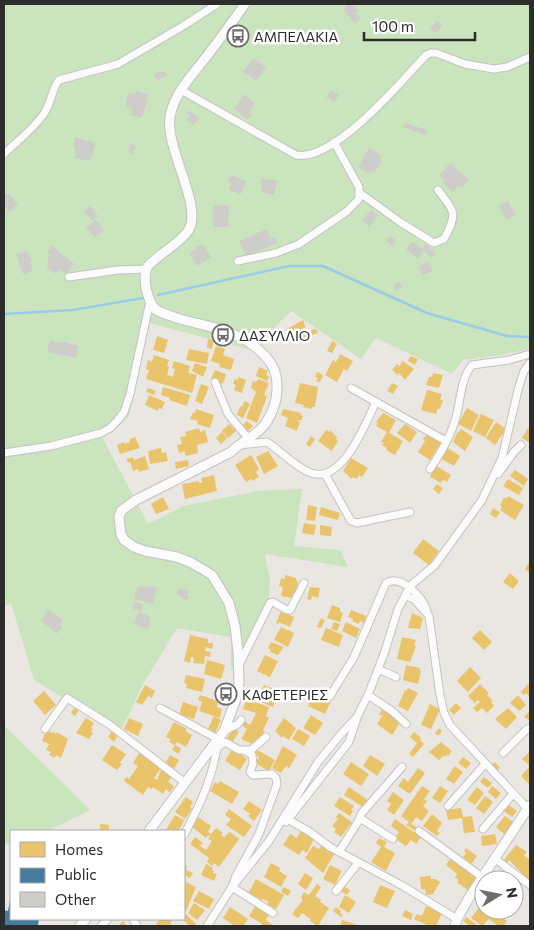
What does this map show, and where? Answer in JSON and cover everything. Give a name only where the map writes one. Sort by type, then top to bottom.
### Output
[{"type":"street","points":[[4,154],[41,117],[59,80],[118,64],[217,4]]},
{"type":"street","points":[[150,830],[224,731],[236,698],[239,683],[238,665],[234,626],[229,603],[212,575],[192,563],[176,557],[145,551],[134,547],[124,540],[119,523],[122,511],[127,505],[231,452],[238,445],[259,432],[275,404],[277,382],[274,367],[270,360],[253,344],[244,337],[170,316],[154,308],[146,285],[146,269],[186,234],[192,222],[191,205],[171,143],[170,117],[172,108],[181,90],[246,4]]},
{"type":"street","points":[[181,90],[296,155],[305,157],[322,151],[360,123],[426,55],[436,53],[465,64],[494,69],[507,67],[530,57]]},
{"type":"street","points":[[238,261],[276,253],[299,244],[346,212],[359,199],[359,187],[334,142]]},
{"type":"street","points":[[360,193],[400,222],[434,243],[444,239],[454,215],[453,209],[438,190]]},
{"type":"street","points":[[69,277],[118,270],[146,269]]},
{"type":"street","points":[[4,453],[51,446],[101,433],[117,421],[124,412],[130,394],[150,301]]},
{"type":"street","points":[[430,469],[446,441],[456,417],[464,379],[472,365],[509,360],[530,354]]},
{"type":"street","points":[[278,828],[288,820],[349,742],[357,717],[378,669],[398,609],[409,587],[434,565],[444,553],[482,500],[493,480],[502,458],[519,386],[524,371],[530,363]]},
{"type":"street","points":[[215,382],[228,414],[248,438]]},
{"type":"street","points":[[351,388],[446,441]]},
{"type":"street","points":[[238,445],[267,442],[302,468],[312,473],[325,474],[336,470],[344,461],[359,437],[376,402]]},
{"type":"street","points":[[493,480],[514,452],[522,445]]},
{"type":"street","points":[[325,474],[351,521],[357,523],[410,512]]},
{"type":"street","points":[[330,696],[354,657],[386,583],[394,581],[409,587],[419,595],[425,604],[429,616],[444,713],[450,725],[513,794],[528,807],[486,870]]},
{"type":"street","points":[[238,665],[270,603],[273,602],[290,610],[304,583]]},
{"type":"street","points":[[405,596],[414,599],[429,616]]},
{"type":"street","points":[[378,669],[396,677]]},
{"type":"street","points":[[368,695],[392,711],[406,724]]},
{"type":"street","points":[[45,729],[67,698],[110,725],[184,782]]},
{"type":"street","points":[[160,708],[214,746],[228,743],[239,750],[252,754],[253,764],[250,772],[253,776],[272,774],[276,778],[277,784],[259,834],[232,887]]},
{"type":"street","points":[[207,926],[232,887],[278,828],[318,762],[357,717]]},
{"type":"street","points":[[224,731],[241,720]]},
{"type":"street","points":[[503,753],[530,728]]},
{"type":"street","points":[[246,751],[255,748],[266,737]]},
{"type":"street","points":[[185,833],[214,766],[214,746]]},
{"type":"street","points":[[448,806],[485,764]]},
{"type":"street","points":[[339,852],[361,814],[402,767]]},
{"type":"street","points":[[483,829],[513,794]]},
{"type":"street","points":[[288,820],[358,863],[403,886],[456,923],[474,891]]},
{"type":"street","points":[[359,820],[363,820],[393,840]]},
{"type":"street","points":[[419,831],[474,871]]},
{"type":"street","points":[[494,858],[530,885]]},
{"type":"street","points":[[336,891],[358,863]]},
{"type":"street","points":[[232,887],[272,913]]},
{"type":"green space","points":[[4,4],[530,4],[530,349],[463,360],[452,374],[376,338],[361,359],[291,311],[252,350],[149,323],[129,416],[117,428],[102,437],[148,524],[183,506],[258,491],[302,489],[294,546],[340,550],[348,567],[265,554],[270,578],[268,614],[243,667],[231,670],[231,637],[177,628],[142,686],[120,733],[34,680],[11,603],[4,607]]},
{"type":"green space","points":[[4,725],[90,810],[50,830],[10,830],[10,846],[4,842]]},
{"type":"building: Homes","points":[[303,320],[308,337],[295,343],[287,329]]},
{"type":"building: Homes","points":[[316,329],[318,333],[312,335],[311,330]]},
{"type":"building: Homes","points":[[157,336],[168,340],[164,353],[153,350]]},
{"type":"building: Homes","points":[[208,339],[214,340],[212,349],[207,348]]},
{"type":"building: Homes","points":[[332,341],[337,344],[332,353],[327,351]]},
{"type":"building: Homes","points":[[216,346],[225,349],[223,355],[234,359],[231,370],[219,367],[220,364],[211,361]]},
{"type":"building: Homes","points":[[189,349],[209,353],[207,364],[186,360]]},
{"type":"building: Homes","points":[[340,354],[353,361],[347,371],[344,369],[337,382],[325,375],[333,360],[336,362]]},
{"type":"building: Homes","points":[[154,355],[169,360],[167,375],[173,377],[175,369],[172,368],[174,361],[190,366],[188,373],[197,375],[192,393],[146,379],[149,370],[146,369],[148,360],[152,362]]},
{"type":"building: Homes","points":[[410,356],[418,359],[415,365],[408,361]]},
{"type":"building: Homes","points":[[403,361],[414,369],[405,380],[399,373],[398,375],[392,370]]},
{"type":"building: Homes","points":[[195,363],[207,367],[203,377],[192,371]]},
{"type":"building: Homes","points":[[259,367],[268,371],[266,375],[269,376],[267,381],[256,376]]},
{"type":"building: Homes","points":[[215,370],[226,374],[223,384],[211,379]]},
{"type":"building: Homes","points":[[317,372],[323,375],[320,382],[316,381],[318,378],[315,377]]},
{"type":"building: Homes","points":[[433,373],[443,375],[439,388],[426,385]]},
{"type":"building: Homes","points":[[238,377],[246,380],[242,393],[234,390],[236,385],[233,384],[235,379],[238,380]]},
{"type":"building: Homes","points":[[258,379],[269,383],[264,395],[267,396],[257,423],[246,418],[256,392],[251,388],[253,381],[256,382]]},
{"type":"building: Homes","points":[[300,383],[318,387],[315,407],[312,407],[312,409],[295,403]]},
{"type":"building: Homes","points":[[392,383],[398,386],[393,394],[387,391]]},
{"type":"building: Homes","points":[[201,384],[209,387],[202,404],[195,401]]},
{"type":"building: Homes","points":[[163,387],[190,395],[187,406],[161,395]]},
{"type":"building: Homes","points":[[148,388],[156,391],[154,395],[146,392]]},
{"type":"building: Homes","points":[[427,390],[442,394],[440,400],[443,400],[436,414],[421,410]]},
{"type":"building: Homes","points":[[149,395],[165,402],[162,409],[159,408],[158,411],[145,405]]},
{"type":"building: Homes","points":[[245,401],[250,404],[243,418],[237,415],[240,406],[242,407]]},
{"type":"building: Homes","points":[[467,408],[479,415],[471,431],[458,424]]},
{"type":"building: Homes","points":[[196,409],[214,415],[210,428],[197,424],[198,421],[190,419]]},
{"type":"building: Homes","points":[[283,409],[301,413],[303,416],[301,421],[297,421],[300,422],[297,431],[285,426],[288,418],[281,415]]},
{"type":"building: Homes","points":[[383,413],[396,420],[389,433],[403,441],[395,455],[386,450],[387,448],[382,445],[384,443],[381,442],[387,432],[376,426],[378,423],[376,422]]},
{"type":"building: Homes","points":[[481,414],[494,420],[485,437],[473,431]]},
{"type":"building: Homes","points":[[247,421],[253,426],[248,431],[242,426]]},
{"type":"building: Homes","points":[[496,422],[506,429],[495,445],[486,438]]},
{"type":"building: Homes","points":[[229,424],[236,431],[228,438],[222,431]]},
{"type":"building: Homes","points":[[405,424],[417,432],[410,443],[397,433]]},
{"type":"building: Homes","points":[[199,428],[200,432],[205,430],[208,442],[197,445],[198,453],[186,456],[184,451],[179,453],[177,445],[182,444],[180,437],[186,436],[185,432]]},
{"type":"building: Homes","points":[[528,428],[530,430],[530,443],[522,438]]},
{"type":"building: Homes","points":[[461,429],[473,437],[465,451],[453,442],[458,431]]},
{"type":"building: Homes","points":[[326,430],[329,432],[330,430],[337,437],[336,440],[338,441],[332,451],[318,441]]},
{"type":"building: Homes","points":[[222,432],[227,438],[221,444],[216,438]]},
{"type":"building: Homes","points":[[427,434],[441,443],[430,460],[418,452]]},
{"type":"building: Homes","points":[[311,436],[315,439],[310,447],[306,444]]},
{"type":"building: Homes","points":[[135,437],[140,448],[120,454],[117,445],[124,442],[125,444],[128,443],[130,439]]},
{"type":"building: Homes","points":[[446,447],[460,456],[454,466],[440,458]]},
{"type":"building: Homes","points":[[161,448],[162,453],[166,452],[168,461],[150,464],[148,451]]},
{"type":"building: Homes","points":[[268,451],[278,466],[264,474],[256,457]]},
{"type":"building: Homes","points":[[251,455],[259,469],[256,472],[259,477],[246,482],[235,465]]},
{"type":"building: Homes","points":[[145,456],[149,469],[139,472],[138,469],[133,471],[130,462],[128,463],[126,459],[133,457],[134,460]]},
{"type":"building: Homes","points":[[351,458],[368,468],[362,477],[359,475],[357,479],[353,477],[352,479],[343,471]]},
{"type":"building: Homes","points":[[188,460],[189,466],[176,469],[175,462]]},
{"type":"building: Homes","points":[[435,465],[451,475],[447,482],[443,480],[441,483],[430,477]]},
{"type":"building: Homes","points":[[515,470],[528,479],[524,486],[510,476]]},
{"type":"building: Homes","points":[[214,475],[217,491],[185,499],[182,484],[199,481],[199,483],[202,483],[201,478]]},
{"type":"building: Homes","points":[[508,479],[523,488],[519,495],[503,486]]},
{"type":"building: Homes","points":[[437,484],[443,488],[439,494],[433,489]]},
{"type":"building: Homes","points":[[508,496],[524,505],[515,520],[500,510],[504,497],[507,499]]},
{"type":"building: Homes","points":[[163,497],[169,509],[156,514],[151,504]]},
{"type":"building: Homes","points":[[308,505],[317,507],[315,521],[306,520]]},
{"type":"building: Homes","points":[[321,507],[340,513],[338,520],[319,515]]},
{"type":"building: Homes","points":[[493,508],[500,512],[496,518],[490,514]]},
{"type":"building: Homes","points":[[304,523],[316,525],[314,535],[302,533]]},
{"type":"building: Homes","points":[[320,525],[332,527],[331,536],[320,535]]},
{"type":"building: Homes","points":[[423,539],[439,551],[429,565],[413,553]]},
{"type":"building: Homes","points":[[530,561],[530,573],[525,569]]},
{"type":"building: Homes","points":[[510,573],[519,581],[513,589],[503,582]]},
{"type":"building: Homes","points":[[285,575],[296,578],[298,581],[292,598],[281,596],[283,587],[279,586],[281,578],[285,579]]},
{"type":"building: Homes","points":[[310,587],[320,588],[318,598],[312,596],[311,600],[307,599]]},
{"type":"building: Homes","points":[[332,605],[340,608],[340,612],[343,613],[340,622],[327,618]]},
{"type":"building: Homes","points":[[351,610],[366,616],[364,623],[360,621],[359,624],[348,617]]},
{"type":"building: Homes","points":[[281,611],[294,617],[290,627],[279,622],[278,624],[276,623]]},
{"type":"building: Homes","points":[[412,613],[423,618],[420,629],[408,628]]},
{"type":"building: Homes","points":[[321,618],[325,620],[321,628],[317,627]]},
{"type":"building: Homes","points":[[334,622],[340,624],[337,631],[331,629]]},
{"type":"building: Homes","points":[[346,622],[360,629],[356,638],[342,631]]},
{"type":"building: Homes","points":[[281,627],[294,633],[288,647],[274,640]]},
{"type":"building: Homes","points":[[326,628],[343,635],[339,647],[321,640]]},
{"type":"building: Homes","points":[[480,630],[492,642],[484,650],[472,638]]},
{"type":"building: Homes","points":[[190,635],[208,639],[208,643],[213,643],[212,649],[206,647],[205,651],[211,652],[210,657],[205,656],[204,664],[193,663],[194,658],[191,657],[190,663],[184,661]]},
{"type":"building: Homes","points":[[402,637],[416,640],[414,646],[416,646],[410,662],[397,659]]},
{"type":"building: Homes","points":[[271,642],[284,647],[278,655],[270,652],[271,650],[268,648]]},
{"type":"building: Homes","points":[[265,655],[278,661],[270,677],[257,671]]},
{"type":"building: Homes","points":[[207,660],[225,665],[221,679],[204,674]]},
{"type":"building: Homes","points":[[406,665],[420,668],[418,684],[403,680]]},
{"type":"building: Homes","points":[[470,667],[481,678],[468,692],[457,681]]},
{"type":"building: Homes","points":[[186,675],[205,679],[202,692],[186,688],[187,684],[184,683]]},
{"type":"building: Homes","points":[[480,684],[489,693],[487,695],[493,701],[491,702],[494,706],[487,713],[482,708],[477,712],[473,708],[480,702],[478,700],[475,703],[468,696]]},
{"type":"building: Homes","points":[[528,684],[530,686],[530,697],[526,693],[524,695],[521,692]]},
{"type":"building: Homes","points":[[145,685],[155,691],[152,698],[148,696],[142,705],[136,702]]},
{"type":"building: Homes","points":[[264,685],[279,691],[273,707],[258,701]]},
{"type":"building: Homes","points":[[408,688],[418,693],[408,711],[398,706],[405,690]]},
{"type":"building: Homes","points":[[44,691],[56,705],[45,715],[33,701]]},
{"type":"building: Homes","points":[[315,692],[331,701],[325,714],[308,706]]},
{"type":"building: Homes","points":[[200,695],[218,701],[217,707],[222,709],[220,718],[199,711],[202,702],[198,700]]},
{"type":"building: Homes","points":[[518,695],[526,705],[520,711],[510,703]]},
{"type":"building: Homes","points":[[246,699],[269,707],[266,716],[269,718],[263,730],[265,731],[254,745],[241,739],[247,729],[240,724],[243,720],[250,725],[256,713],[243,709]]},
{"type":"building: Homes","points":[[183,702],[198,707],[194,719],[179,715]]},
{"type":"building: Homes","points":[[456,703],[461,708],[454,715],[449,710]]},
{"type":"building: Homes","points":[[430,704],[440,709],[431,729],[421,725]]},
{"type":"building: Homes","points":[[75,707],[79,710],[75,716],[71,713]]},
{"type":"building: Homes","points":[[508,708],[517,717],[506,729],[495,719]]},
{"type":"building: Homes","points":[[382,709],[401,721],[392,735],[377,724],[382,716],[379,714]]},
{"type":"building: Homes","points":[[530,711],[530,721],[524,717]]},
{"type":"building: Homes","points":[[311,715],[323,723],[315,735],[303,728]]},
{"type":"building: Homes","points":[[214,716],[221,720],[214,735],[207,731]]},
{"type":"building: Homes","points":[[86,718],[94,723],[91,728],[93,733],[89,739],[76,733]]},
{"type":"building: Homes","points":[[129,718],[143,724],[138,736],[124,729]]},
{"type":"building: Homes","points":[[284,718],[296,728],[289,740],[283,736],[282,738],[275,731]]},
{"type":"building: Homes","points":[[174,722],[187,729],[185,731],[192,735],[186,747],[177,742],[175,745],[169,742],[171,739],[166,737]]},
{"type":"building: Homes","points":[[234,728],[239,732],[232,742],[227,738]]},
{"type":"building: Homes","points":[[439,728],[442,731],[438,736],[435,733]]},
{"type":"building: Homes","points":[[298,729],[310,736],[304,746],[292,739]]},
{"type":"building: Homes","points":[[46,730],[56,734],[57,732],[68,739],[61,758],[56,755],[55,758],[49,755],[51,752],[46,750],[49,744],[42,741]]},
{"type":"building: Homes","points":[[112,731],[118,735],[114,742],[108,737]]},
{"type":"building: Homes","points":[[414,732],[421,738],[420,740],[424,744],[413,757],[409,754],[417,743],[410,737]]},
{"type":"building: Homes","points":[[441,742],[452,751],[448,756],[443,756],[439,760],[429,752]]},
{"type":"building: Homes","points":[[112,745],[126,754],[117,770],[102,760]]},
{"type":"building: Homes","points":[[175,745],[181,748],[179,754],[172,750]]},
{"type":"building: Homes","points":[[283,746],[297,755],[289,768],[286,766],[281,773],[272,768]]},
{"type":"building: Homes","points":[[233,748],[247,759],[240,770],[225,761]]},
{"type":"building: Homes","points":[[141,750],[163,765],[154,778],[157,780],[162,768],[173,775],[168,782],[174,786],[170,793],[166,789],[163,794],[153,787],[151,789],[148,787],[143,795],[124,781],[126,777],[129,779],[138,766],[133,763]]},
{"type":"building: Homes","points":[[257,750],[275,760],[269,771],[255,763],[259,757],[254,754]]},
{"type":"building: Homes","points":[[530,751],[530,766],[522,759]]},
{"type":"building: Homes","points":[[170,755],[179,760],[174,769],[165,764]]},
{"type":"building: Homes","points":[[370,755],[385,764],[377,776],[363,766]]},
{"type":"building: Homes","points":[[463,757],[471,763],[466,769],[458,763]]},
{"type":"building: Homes","points":[[351,762],[369,774],[361,786],[343,774]]},
{"type":"building: Homes","points":[[495,762],[500,768],[496,771],[491,766]]},
{"type":"building: Homes","points":[[455,766],[463,772],[454,784],[446,779]]},
{"type":"building: Homes","points":[[530,766],[530,785],[521,776]]},
{"type":"building: Homes","points":[[418,768],[425,773],[410,794],[398,786],[404,778],[408,782]]},
{"type":"building: Homes","points":[[484,777],[492,783],[488,788],[480,782]]},
{"type":"building: Homes","points":[[220,781],[239,792],[232,804],[210,791],[215,782],[218,784]]},
{"type":"building: Homes","points":[[422,786],[430,791],[424,799],[427,801],[423,806],[429,811],[422,821],[416,817],[411,824],[417,827],[414,830],[406,825],[409,822],[401,816]]},
{"type":"building: Homes","points":[[440,786],[448,791],[440,803],[432,798]]},
{"type":"building: Homes","points":[[492,786],[501,793],[496,799],[488,792]]},
{"type":"building: Homes","points":[[349,787],[368,800],[363,807],[344,795]]},
{"type":"building: Homes","points":[[477,787],[484,793],[475,805],[467,800]]},
{"type":"building: Homes","points":[[393,792],[404,800],[394,815],[387,810],[391,804],[387,801]]},
{"type":"building: Homes","points":[[485,796],[493,802],[484,814],[476,808]]},
{"type":"building: Homes","points":[[186,797],[193,802],[190,807],[192,809],[185,819],[175,812]]},
{"type":"building: Homes","points":[[340,797],[354,806],[350,816],[334,806]]},
{"type":"building: Homes","points":[[249,801],[262,810],[254,821],[248,816],[250,814],[243,809]]},
{"type":"building: Homes","points":[[509,805],[517,811],[512,817],[504,811]]},
{"type":"building: Homes","points":[[461,808],[463,817],[472,816],[475,832],[464,833],[462,818],[448,820],[446,810]]},
{"type":"building: Homes","points":[[229,809],[252,826],[244,837],[226,825],[231,819],[225,815]]},
{"type":"building: Homes","points":[[339,813],[352,822],[341,837],[334,832],[336,829],[332,826],[338,819],[336,817]]},
{"type":"building: Homes","points":[[432,814],[442,823],[437,831],[440,833],[437,836],[423,826]]},
{"type":"building: Homes","points":[[175,815],[184,820],[179,830],[166,830]]},
{"type":"building: Homes","points":[[505,816],[513,822],[504,834],[496,827]]},
{"type":"building: Homes","points":[[198,817],[211,826],[208,832],[211,834],[216,828],[223,833],[221,835],[224,837],[230,832],[239,839],[219,867],[214,863],[212,866],[207,862],[209,858],[190,844],[195,837],[203,843],[200,846],[206,850],[212,841],[208,839],[210,836],[208,835],[206,838],[191,826]]},
{"type":"building: Homes","points":[[395,819],[421,837],[416,844],[411,840],[406,846],[394,838],[399,832],[391,826]]},
{"type":"building: Homes","points":[[100,824],[109,825],[109,830],[100,829]]},
{"type":"building: Homes","points":[[301,831],[314,839],[307,853],[302,850],[299,855],[283,845],[290,834],[297,838]]},
{"type":"building: Homes","points":[[495,834],[497,844],[482,846],[481,836]]},
{"type":"building: Homes","points":[[379,838],[387,842],[384,847],[395,853],[386,871],[371,862],[381,847],[376,843]]},
{"type":"building: Homes","points":[[322,845],[335,853],[323,873],[305,858],[313,846],[319,849]]},
{"type":"building: Homes","points":[[516,845],[527,852],[524,855],[530,860],[530,882],[524,876],[524,870],[519,870],[509,860],[507,863],[504,860]]},
{"type":"building: Homes","points":[[466,848],[477,856],[470,866],[466,864],[468,861],[463,857],[466,853],[464,851]]},
{"type":"building: Homes","points":[[451,858],[474,874],[474,884],[469,891],[457,882],[459,880],[455,877],[457,874],[446,865]]},
{"type":"building: Homes","points":[[271,863],[280,868],[279,871],[287,876],[281,887],[264,877]]},
{"type":"building: Homes","points":[[206,864],[212,867],[213,873],[217,874],[214,881],[201,875]]},
{"type":"building: Homes","points":[[185,865],[187,866],[186,870],[193,873],[190,878],[185,876]]},
{"type":"building: Homes","points":[[330,865],[342,871],[335,885],[323,879]]},
{"type":"building: Homes","points":[[305,873],[313,878],[306,890],[298,884]]},
{"type":"building: Homes","points":[[431,876],[431,879],[440,882],[433,894],[426,895],[425,889],[421,889],[420,877]]},
{"type":"building: Homes","points":[[256,879],[284,895],[276,909],[267,904],[269,902],[263,899],[250,894],[248,896],[241,892],[242,888],[249,892]]},
{"type":"building: Homes","points":[[185,882],[196,887],[185,910]]},
{"type":"building: Homes","points":[[317,884],[321,887],[315,896],[329,908],[318,926],[302,913],[298,918],[292,914],[303,900],[301,898],[304,892],[309,895]]},
{"type":"building: Homes","points":[[342,885],[350,890],[347,895],[339,890]]},
{"type":"building: Homes","points":[[380,885],[395,891],[387,908],[373,902]]},
{"type":"building: Homes","points":[[284,887],[291,891],[288,896],[281,892]]},
{"type":"building: Homes","points":[[199,891],[214,899],[209,909],[193,901]]},
{"type":"building: Homes","points":[[345,895],[356,902],[349,913],[339,907]]},
{"type":"building: Homes","points":[[194,903],[205,910],[197,920],[188,913]]},
{"type":"building: Homes","points":[[256,905],[270,913],[266,920],[274,926],[261,926],[262,924],[249,916]]},
{"type":"building: Homes","points":[[426,906],[442,913],[436,926],[429,926],[414,919],[417,914],[422,916]]},
{"type":"building: Homes","points":[[230,907],[248,919],[243,926],[235,926],[223,918]]},
{"type":"building: Homes","points":[[336,907],[343,915],[341,917],[333,911]]},
{"type":"building: Homes","points":[[405,910],[413,914],[411,920],[402,916]]},
{"type":"building: Homes","points":[[186,914],[196,924],[190,926],[183,920],[185,920]]},
{"type":"building: Homes","points":[[474,914],[474,920],[488,920],[482,926],[471,918]]},
{"type":"building: Homes","points":[[466,917],[478,926],[470,926],[463,921]]},
{"type":"building: Homes","points":[[159,920],[170,920],[172,921],[170,923],[174,926],[158,926],[156,924]]},
{"type":"building: Homes","points":[[342,920],[352,923],[360,926],[340,926]]},
{"type":"building: Homes","points":[[490,920],[507,921],[503,926],[498,926]]},
{"type":"building: Homes","points":[[123,921],[127,926],[118,926]]},
{"type":"building: Public","points":[[10,900],[10,920],[39,920],[38,925],[4,926],[4,910],[8,911]]},
{"type":"building: Other","points":[[348,4],[353,4],[359,10],[356,14],[361,18],[355,24],[343,9]]},
{"type":"building: Other","points":[[437,21],[442,25],[436,33],[430,29]]},
{"type":"building: Other","points":[[254,58],[266,68],[256,81],[243,71]]},
{"type":"building: Other","points":[[162,71],[167,74],[166,76],[157,80],[153,74]]},
{"type":"building: Other","points":[[331,90],[339,95],[334,102],[326,97]]},
{"type":"building: Other","points":[[136,91],[148,94],[142,118],[131,115],[132,109],[125,107],[128,93],[135,95]]},
{"type":"building: Other","points":[[245,94],[255,105],[249,113],[251,115],[247,120],[234,109]]},
{"type":"building: Other","points":[[189,110],[199,118],[193,125],[186,119],[190,115],[187,113]]},
{"type":"building: Other","points":[[405,123],[427,130],[425,135],[403,127]]},
{"type":"building: Other","points":[[75,137],[96,143],[90,161],[75,158],[75,148],[73,147]]},
{"type":"building: Other","points":[[130,143],[137,146],[132,154],[128,152]]},
{"type":"building: Other","points":[[369,148],[382,156],[380,159],[382,161],[374,173],[371,171],[369,174],[358,167]]},
{"type":"building: Other","points":[[450,163],[469,180],[462,188],[459,186],[453,192],[443,183],[445,181],[439,175]]},
{"type":"building: Other","points":[[231,175],[246,181],[241,194],[229,190],[231,182],[228,181]]},
{"type":"building: Other","points":[[262,178],[277,181],[274,195],[261,192]]},
{"type":"building: Other","points":[[8,193],[18,205],[10,212],[4,205],[4,196]]},
{"type":"building: Other","points":[[508,201],[515,215],[506,220],[499,206]]},
{"type":"building: Other","points":[[213,205],[229,206],[228,227],[213,227]]},
{"type":"building: Other","points":[[90,206],[98,216],[92,221],[84,211]]},
{"type":"building: Other","points":[[371,210],[378,216],[369,227],[362,220]]},
{"type":"building: Other","points":[[96,220],[104,230],[95,237],[86,228]]},
{"type":"building: Other","points":[[267,229],[271,239],[275,237],[277,243],[246,256],[239,241]]},
{"type":"building: Other","points":[[390,236],[396,241],[393,246],[386,240]]},
{"type":"building: Other","points":[[413,241],[422,249],[426,244],[436,254],[432,258],[424,251],[417,259],[406,249]]},
{"type":"building: Other","points":[[202,244],[211,257],[197,266],[189,253]]},
{"type":"building: Other","points":[[52,245],[58,252],[74,263],[66,274],[60,269],[56,274],[47,267],[50,255],[47,252]]},
{"type":"building: Other","points":[[27,251],[32,261],[30,262],[33,271],[23,274],[16,254]]},
{"type":"building: Other","points":[[429,262],[433,271],[422,275],[419,266]]},
{"type":"building: Other","points":[[400,282],[402,287],[396,291],[393,285]]},
{"type":"building: Other","points":[[50,341],[62,343],[62,341],[78,346],[76,358],[47,352]]},
{"type":"building: Other","points":[[138,586],[157,588],[153,604],[134,599]]},
{"type":"building: Other","points":[[179,588],[183,590],[184,588],[189,592],[187,601],[176,593]]},
{"type":"building: Other","points":[[135,602],[143,604],[141,611],[133,609]]},
{"type":"building: Other","points":[[48,610],[63,620],[60,625],[62,627],[57,634],[41,621]]},
{"type":"building: Other","points":[[139,612],[151,617],[148,628],[137,626],[138,624],[133,623]]},
{"type":"waterway","points":[[158,295],[289,266],[323,266],[427,313],[507,336],[530,337]]},
{"type":"waterway","points":[[4,314],[73,310],[143,298]]},
{"type":"place","name":"ΑΜΠΕΛΑΚΙΑ","points":[[238,36]]},
{"type":"place","name":"ΔΑΣΥΛΛΙΟ","points":[[223,335]]},
{"type":"place","name":"ΚΑΦΕΤΕΡΙΕΣ","points":[[226,694]]}]
